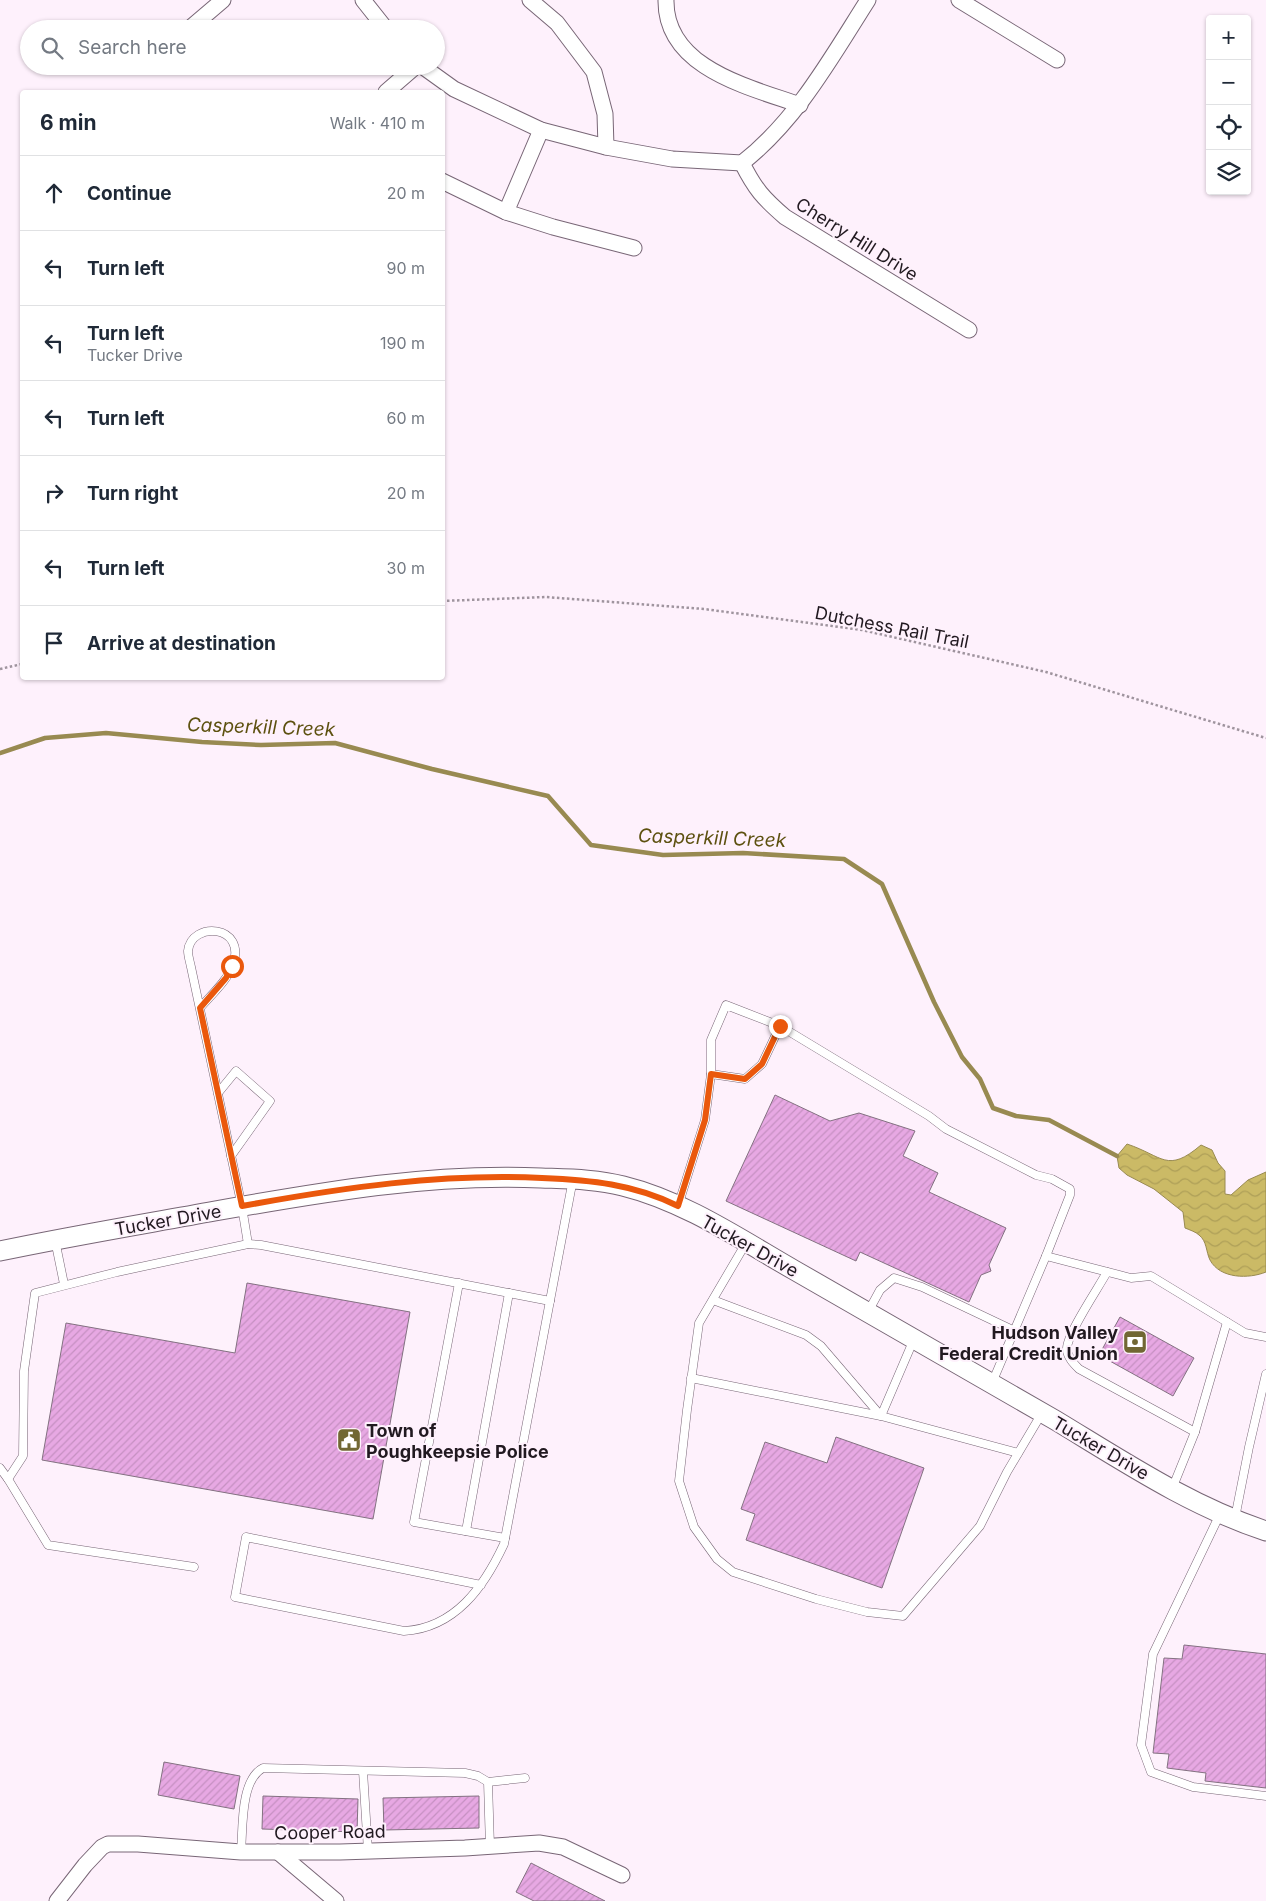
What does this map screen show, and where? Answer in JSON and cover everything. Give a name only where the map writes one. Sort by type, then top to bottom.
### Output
[{"type":"street","points":[[200,20],[223,0]]},
{"type":"street","points":[[363,0],[379,20]]},
{"type":"street","points":[[530,0],[557,23],[594,72],[605,114],[606,147]]},
{"type":"street","points":[[666,0],[668,19],[675,36],[686,51],[697,60],[724,78],[800,105]]},
{"type":"street","points":[[435,75],[454,89],[541,130],[606,147],[672,159],[742,163],[763,147],[800,105],[868,0]]},
{"type":"street","points":[[959,0],[1057,60]]},
{"type":"street","points":[[388,90],[406,75]]},
{"type":"street","points":[[506,212],[541,130]]},
{"type":"street","name":"Cherry Hill Drive","points":[[742,163],[753,185],[785,217],[969,330]]},
{"type":"street","points":[[445,182],[506,212],[634,248]]},
{"type":"street","name":"Tucker Drive","points":[[0,1251],[242,1206],[351,1189],[433,1179],[505,1176],[573,1179],[621,1185],[663,1198],[678,1206],[992,1383],[1172,1489],[1228,1517],[1266,1531]]},
{"type":"street","name":"Cooper Road","points":[[57,1901],[85,1865],[108,1844],[138,1844],[241,1852],[278,1852],[368,1851],[540,1843],[563,1847],[622,1875]]},
{"type":"street","points":[[278,1852],[336,1901]]},
{"type":"lane","points":[[200,1008],[226,978],[232,966],[236,950],[234,941],[217,931],[202,933],[195,938],[188,951],[231,1156],[242,1206],[248,1244]]},
{"type":"lane","points":[[678,1206],[705,1120],[711,1074],[711,1040],[726,1005],[780,1026],[929,1116],[946,1129],[1036,1175],[1052,1179],[1070,1189],[1068,1201],[1046,1256],[992,1383]]},
{"type":"lane","points":[[711,1074],[745,1079],[762,1064],[780,1026]]},
{"type":"lane","points":[[218,1093],[236,1071],[270,1101],[231,1156]]},
{"type":"lane","points":[[481,1584],[246,1537],[234,1597],[404,1630],[437,1624],[470,1598],[481,1584],[497,1559],[505,1538],[573,1179]]},
{"type":"lane","points":[[55,1240],[64,1284]]},
{"type":"lane","points":[[746,1243],[700,1323],[691,1378],[679,1480],[694,1527],[717,1559],[733,1572],[816,1599],[867,1612],[903,1616],[980,1526],[1042,1413]]},
{"type":"lane","points":[[8,1479],[24,1456],[24,1371],[35,1293],[64,1284],[203,1252],[248,1244],[262,1245],[550,1301]]},
{"type":"lane","points":[[1046,1256],[1131,1278],[1151,1276],[1245,1333],[1266,1337]]},
{"type":"lane","points":[[1107,1272],[1071,1335],[1067,1349],[1070,1359],[1079,1370],[1195,1432]]},
{"type":"lane","points":[[868,1312],[880,1290],[894,1278],[922,1287],[1014,1331]]},
{"type":"lane","points":[[459,1283],[414,1522],[505,1538]]},
{"type":"lane","points":[[466,1531],[509,1293]]},
{"type":"lane","points":[[713,1300],[806,1336],[821,1346],[881,1416]]},
{"type":"lane","points":[[1172,1489],[1195,1432],[1227,1322]]},
{"type":"lane","points":[[881,1416],[914,1339]]},
{"type":"lane","points":[[1266,1374],[1228,1517],[1154,1654],[1141,1745],[1151,1772],[1194,1787],[1266,1796]]},
{"type":"lane","points":[[691,1378],[881,1416],[1018,1454]]},
{"type":"lane","points":[[0,1468],[48,1545],[194,1567]]},
{"type":"lane","points":[[241,1852],[247,1789],[258,1771],[263,1768],[464,1773],[478,1776],[488,1782],[526,1778]]},
{"type":"lane","points":[[364,1770],[368,1851]]},
{"type":"lane","points":[[488,1782],[490,1846]]},
{"type":"path","name":"Dutchess Rail Trail","points":[[445,601],[546,597],[704,609],[862,630],[1046,672],[1266,738]]},
{"type":"path","points":[[0,669],[20,664]]},
{"type":"water","points":[[1127,1144],[1157,1157],[1172,1161],[1190,1154],[1201,1145],[1212,1150],[1218,1163],[1225,1171],[1225,1194],[1231,1195],[1248,1180],[1266,1172],[1266,1272],[1251,1276],[1235,1276],[1221,1271],[1215,1266],[1210,1260],[1202,1237],[1185,1228],[1183,1212],[1154,1189],[1127,1175],[1119,1168],[1117,1156]]},
{"type":"building","points":[[775,1095],[830,1121],[859,1113],[915,1131],[903,1156],[938,1173],[929,1192],[1006,1228],[989,1265],[991,1271],[981,1275],[969,1302],[860,1252],[856,1261],[726,1201]]},
{"type":"building","points":[[247,1283],[410,1312],[373,1519],[42,1460],[66,1323],[235,1353]]},
{"type":"building","name":"Hudson Valley Federal Credit Union","points":[[1120,1317],[1194,1358],[1173,1396],[1099,1355]]},
{"type":"building","points":[[836,1437],[924,1468],[882,1588],[746,1540],[755,1514],[741,1509],[765,1442],[827,1463]]},
{"type":"building","points":[[1184,1645],[1266,1654],[1266,1788],[1205,1781],[1206,1773],[1167,1768],[1169,1754],[1153,1753],[1164,1658],[1182,1659]]},
{"type":"building","points":[[164,1762],[240,1776],[234,1809],[158,1795]]},
{"type":"building","points":[[263,1796],[358,1799],[357,1832],[262,1829]]},
{"type":"building","points":[[479,1796],[479,1828],[384,1830],[383,1798]]},
{"type":"building","points":[[531,1863],[605,1901],[534,1901],[516,1892]]},
{"type":"waterway","name":"Casperkill Creek","points":[[0,753],[45,738],[106,733],[202,742],[261,745],[335,743],[432,769],[548,796],[591,845],[663,855],[743,853],[844,859],[882,884],[934,1002],[962,1057],[980,1079],[993,1108],[1016,1116],[1049,1120],[1117,1156]]},
{"type":"place","name":"Hudson Valley Federal Credit Union","points":[[1135,1342]]},
{"type":"place","name":"Town of Poughkeepsie Police","points":[[349,1440]]},
{"type":"route","points":[[232,966],[226,978],[200,1008],[242,1206],[360,1187],[433,1179],[505,1176],[573,1179],[621,1185],[663,1198],[678,1206],[705,1120],[711,1074],[745,1079],[762,1064],[780,1026]]}]
